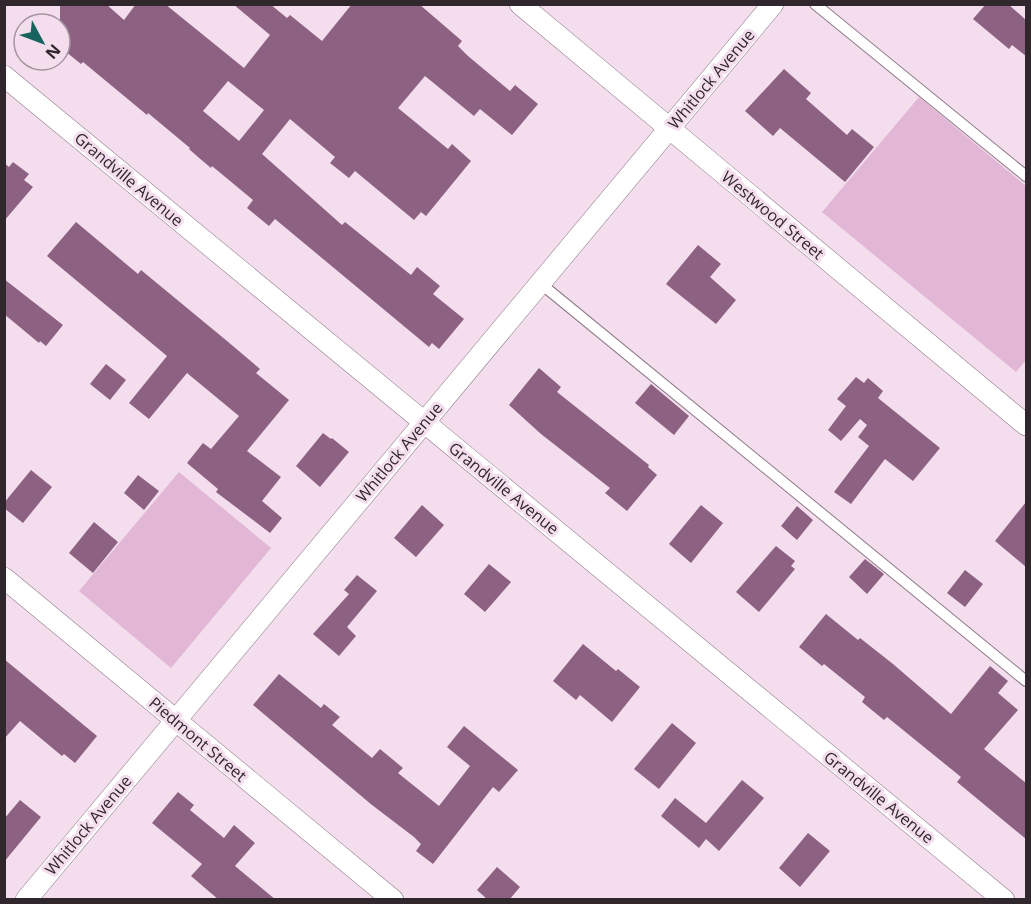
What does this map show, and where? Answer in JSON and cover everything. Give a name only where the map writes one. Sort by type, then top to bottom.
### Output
[{"type":"street","name":"Westwood Street","points":[[519,4],[1026,425]]},
{"type":"street","name":"Whitlock Avenue","points":[[26,900],[773,4]]},
{"type":"street","name":"Grandville Avenue","points":[[4,76],[1004,900]]},
{"type":"street","name":"Piedmont Street","points":[[4,578],[393,900]]},
{"type":"lane","points":[[815,4],[1026,176]]},
{"type":"lane","points":[[540,283],[1026,681]]},
{"type":"shaded area","points":[[919,97],[1026,186],[1026,360],[1016,372],[822,212]]},
{"type":"shaded area","points":[[179,472],[271,548],[171,668],[79,591]]},
{"type":"building","points":[[60,4],[106,4],[124,20],[136,4],[165,4],[244,68],[270,35],[233,4],[270,4],[287,18],[290,15],[322,41],[352,4],[419,4],[462,41],[458,46],[468,56],[510,91],[515,85],[538,104],[512,135],[480,109],[474,116],[425,76],[398,108],[448,149],[452,144],[471,161],[426,216],[421,212],[414,220],[355,171],[349,178],[330,163],[335,157],[290,119],[262,154],[342,225],[345,222],[411,275],[417,267],[440,286],[433,294],[464,319],[439,349],[432,343],[429,347],[275,219],[269,226],[247,208],[253,200],[212,166],[211,168],[148,113],[147,115],[83,62],[81,64],[72,57],[72,12],[60,12]],"holes":[[[228,81],[264,110],[239,141],[203,111]]]},
{"type":"building","points":[[986,4],[1008,4],[1026,20],[1026,56],[1012,45],[1009,49],[973,19]]},
{"type":"building","points":[[784,69],[811,93],[806,99],[847,135],[852,129],[874,147],[845,182],[780,128],[773,136],[745,111]]},
{"type":"building","points":[[13,162],[29,174],[24,180],[33,187],[4,221],[4,163],[9,167]]},
{"type":"building","points":[[76,222],[138,274],[141,270],[227,341],[260,369],[256,373],[289,400],[247,451],[281,477],[262,501],[282,518],[270,533],[216,492],[218,489],[187,463],[203,443],[211,449],[239,416],[187,373],[149,419],[129,403],[167,356],[47,256]]},
{"type":"building","points":[[698,245],[721,264],[710,277],[736,300],[716,324],[666,284]]},
{"type":"building","points":[[4,279],[63,325],[46,346],[40,341],[39,343],[4,314]]},
{"type":"building","points":[[106,364],[126,380],[110,400],[90,384]]},
{"type":"building","points":[[539,368],[561,387],[557,392],[649,465],[648,467],[657,475],[627,511],[605,493],[610,488],[541,434],[509,405]]},
{"type":"building","points":[[856,377],[864,383],[868,378],[883,391],[878,398],[940,448],[913,481],[885,459],[851,504],[834,492],[869,446],[858,437],[867,425],[860,419],[841,441],[828,430],[846,406],[837,399]]},
{"type":"building","points":[[651,384],[689,416],[674,435],[635,403]]},
{"type":"building","points":[[323,433],[349,452],[320,487],[296,466]]},
{"type":"building","points":[[31,470],[52,487],[23,523],[4,508],[4,503]]},
{"type":"building","points":[[138,475],[159,491],[144,510],[124,493]]},
{"type":"building","points":[[1026,502],[1026,567],[995,541]]},
{"type":"building","points":[[422,505],[444,525],[416,557],[394,538]]},
{"type":"building","points":[[701,505],[723,523],[691,563],[669,544]]},
{"type":"building","points":[[797,506],[813,520],[797,540],[781,526]]},
{"type":"building","points":[[94,522],[118,542],[93,573],[69,553]]},
{"type":"building","points":[[776,546],[795,561],[791,566],[795,569],[759,612],[736,592]]},
{"type":"building","points":[[865,559],[884,574],[867,594],[849,577]]},
{"type":"building","points":[[489,564],[511,582],[485,612],[464,594]]},
{"type":"building","points":[[965,570],[983,584],[965,607],[947,593]]},
{"type":"building","points":[[357,575],[377,591],[347,627],[356,636],[339,656],[313,634],[349,594],[344,590]]},
{"type":"building","points":[[826,614],[893,664],[951,714],[990,666],[1008,681],[998,693],[1018,710],[984,749],[1026,783],[1026,839],[957,782],[961,777],[887,717],[884,720],[862,702],[865,697],[799,647]]},
{"type":"building","points":[[583,644],[640,687],[612,722],[580,695],[576,700],[553,681]]},
{"type":"building","points":[[4,659],[97,736],[75,763],[64,754],[62,756],[20,721],[4,739]]},
{"type":"building","points":[[279,674],[321,708],[324,704],[340,717],[332,725],[372,758],[380,749],[403,768],[398,773],[439,806],[470,766],[447,747],[464,726],[518,770],[499,792],[493,787],[433,864],[416,851],[421,844],[414,837],[372,805],[253,705]]},
{"type":"building","points":[[672,723],[696,743],[659,789],[634,769]]},
{"type":"building","points":[[742,780],[764,798],[719,851],[706,839],[699,848],[661,816],[675,798],[706,823]]},
{"type":"building","points":[[178,792],[194,805],[190,810],[224,838],[234,825],[255,843],[235,866],[276,900],[219,900],[191,876],[202,864],[152,823]]},
{"type":"building","points":[[20,800],[41,817],[4,862],[4,819]]},
{"type":"building","points":[[808,833],[830,851],[800,887],[779,868]]},
{"type":"building","points":[[497,867],[520,887],[509,900],[488,900],[477,890]]}]
